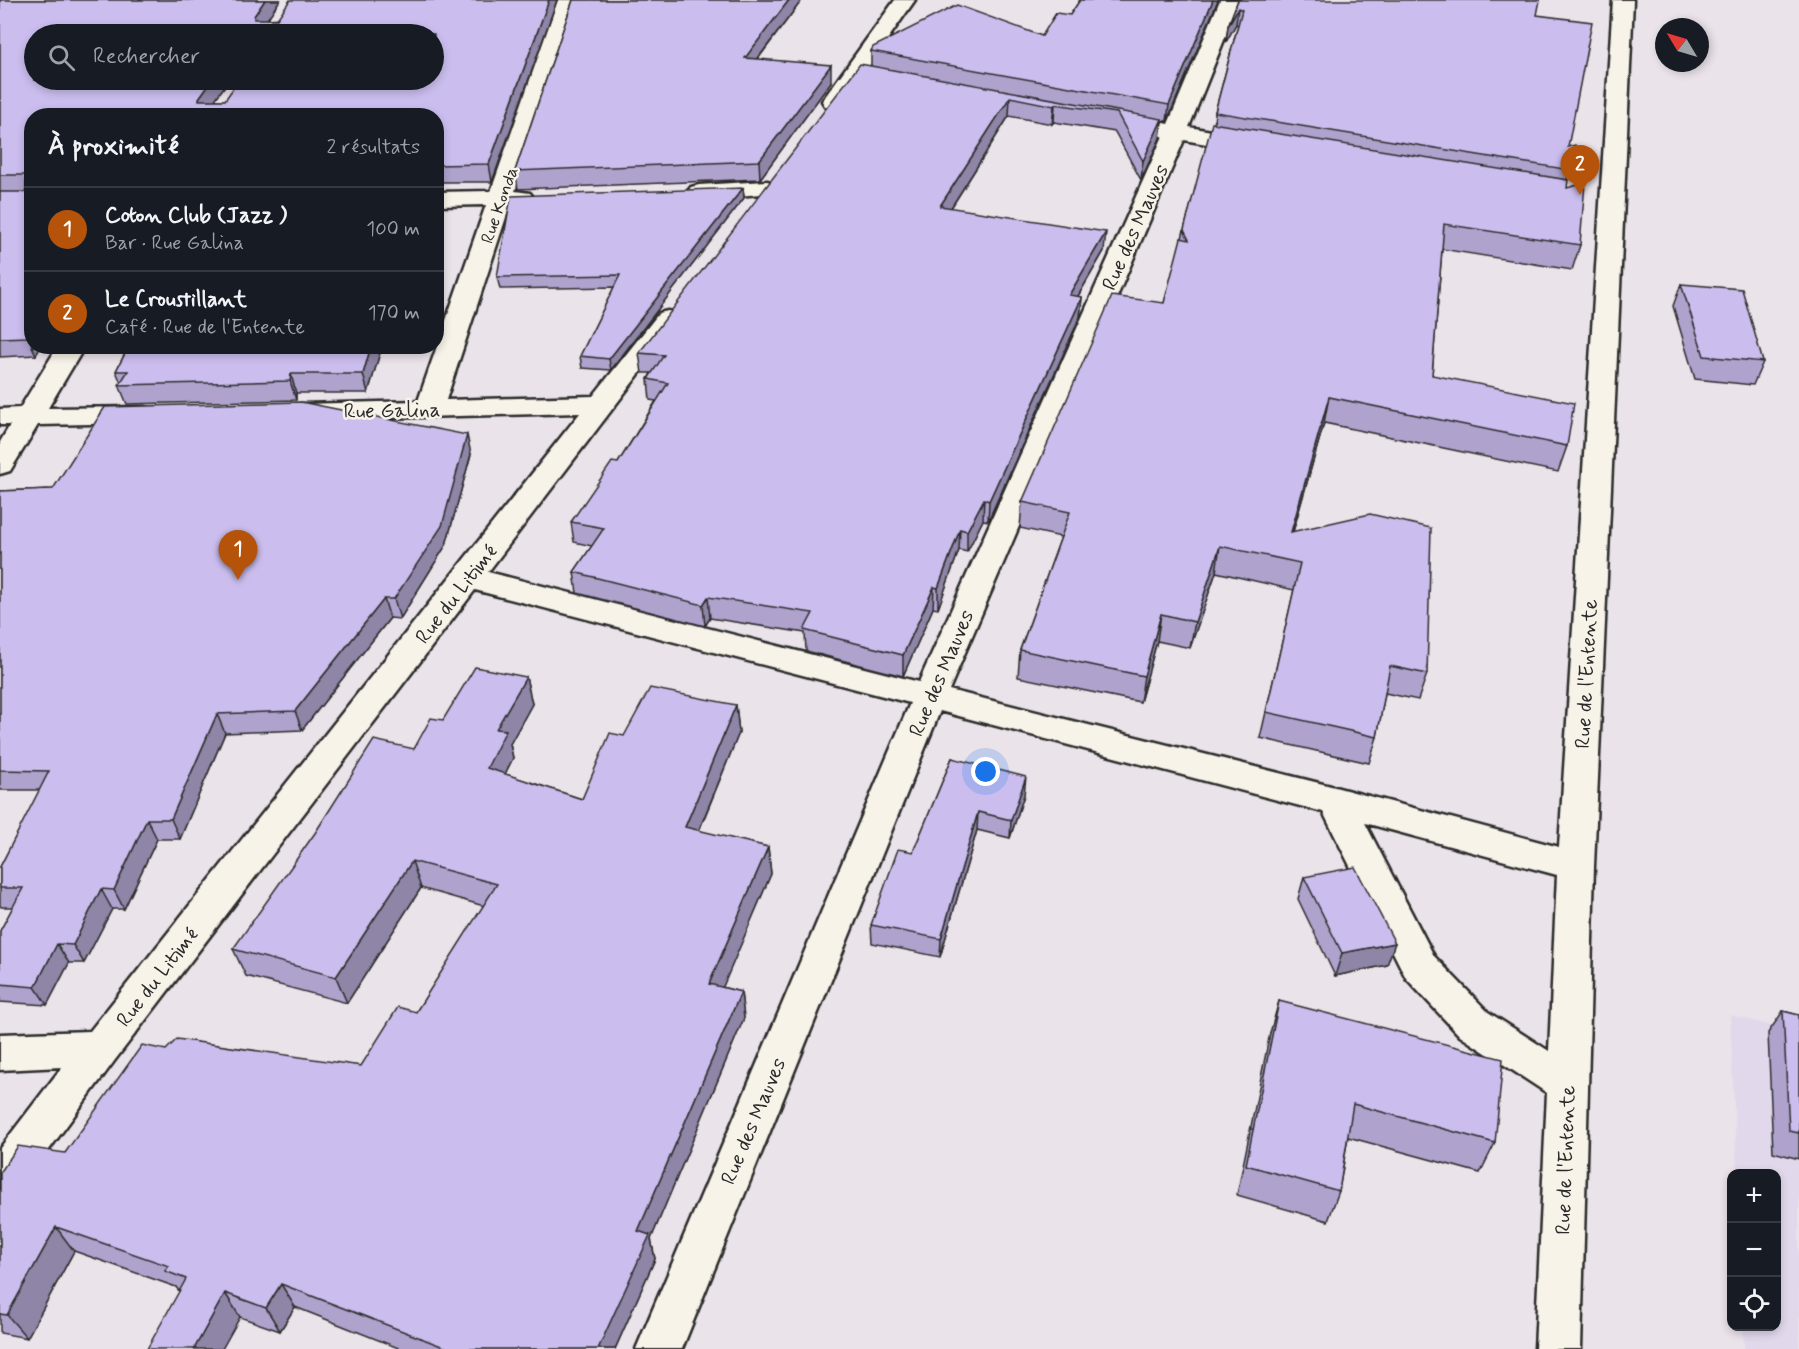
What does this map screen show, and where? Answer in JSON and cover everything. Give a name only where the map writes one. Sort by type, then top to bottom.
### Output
[{"type":"street","name":"Rue Konda","points":[[429,409],[568,0]]},
{"type":"street","points":[[814,126],[866,75],[905,0]]},
{"type":"street","name":"Rue des Mauves","points":[[659,1349],[929,698],[1176,132],[1230,0]]},
{"type":"street","name":"Rue de l'Entente","points":[[1558,1349],[1599,202],[1623,0]]},
{"type":"street","points":[[1130,124],[1270,148]]},
{"type":"street","points":[[746,216],[787,162]]},
{"type":"street","points":[[677,193],[767,188]]},
{"type":"street","points":[[444,198],[549,197]]},
{"type":"street","name":"Rue du Litimé","points":[[0,1182],[101,1048],[469,578],[682,301]]},
{"type":"street","points":[[0,465],[67,354]]},
{"type":"street","name":"Rue Galina","points":[[276,412],[603,404]]},
{"type":"street","points":[[0,417],[170,414]]},
{"type":"street","points":[[469,578],[1335,801],[1576,866]]},
{"type":"street","points":[[1335,801],[1420,967],[1474,1024],[1568,1085]]},
{"type":"street","points":[[0,1052],[101,1048]]},
{"type":"shaded area","points":[[1730,1015],[1799,1033],[1799,1349],[1744,1349],[1743,1331],[1781,1331],[1781,1169],[1737,1169]]},
{"type":"building","points":[[0,0],[265,0],[254,19],[277,19],[290,0],[549,0],[489,164],[444,165],[444,108],[24,108],[24,175],[0,175]]},
{"type":"building","points":[[573,0],[789,0],[745,58],[831,65],[759,161],[515,171]]},
{"type":"building","points":[[1080,0],[1213,0],[1169,105],[871,51],[873,47],[957,5],[1042,36],[1056,13],[1070,15]]},
{"type":"building","points":[[1238,0],[1540,0],[1537,15],[1592,22],[1568,147],[1575,145],[1570,170],[1215,112],[1242,10],[1238,8],[1228,26]]},
{"type":"building","points":[[860,64],[1162,119],[1143,161],[1117,113],[1055,104],[1054,106],[1010,97],[940,206],[1106,232],[1069,295],[1082,297],[989,501],[984,499],[967,531],[960,529],[938,588],[934,587],[903,655],[804,630],[813,613],[708,597],[703,605],[574,572],[604,528],[571,522],[612,462],[618,463],[668,383],[648,379],[664,355],[639,353]]},
{"type":"building","points":[[1212,123],[1568,180],[1567,188],[1585,183],[1580,245],[1444,224],[1432,375],[1574,403],[1567,446],[1329,397],[1291,532],[1370,514],[1431,528],[1427,674],[1390,666],[1377,737],[1266,712],[1300,563],[1220,546],[1195,622],[1161,614],[1144,676],[1020,650],[1070,512],[1022,502],[1112,296],[1164,303],[1181,238],[1189,240],[1184,230]]},
{"type":"building","points":[[743,188],[609,359],[580,356],[620,275],[497,277],[511,196]]},
{"type":"building","points":[[0,192],[24,192],[24,337],[0,338]]},
{"type":"building","points":[[1681,284],[1742,289],[1763,362],[1704,356]]},
{"type":"building","points":[[125,354],[369,354],[363,374],[291,374],[290,381],[119,385],[128,371],[116,371]]},
{"type":"building","points":[[301,402],[467,435],[442,526],[394,599],[384,599],[295,711],[217,714],[171,819],[147,819],[114,890],[101,889],[73,945],[57,944],[35,987],[0,984],[0,931],[23,888],[0,888],[0,867],[49,771],[0,770],[0,491],[53,489],[105,407]]},
{"type":"building","points":[[475,667],[526,677],[496,729],[506,730],[487,768],[582,799],[610,733],[624,736],[650,688],[736,705],[685,827],[768,847],[709,984],[741,992],[638,1231],[650,1235],[598,1349],[449,1349],[281,1284],[266,1308],[225,1293],[194,1349],[147,1349],[186,1279],[165,1271],[169,1266],[56,1227],[7,1315],[0,1314],[0,1173],[18,1146],[65,1153],[142,1045],[166,1050],[177,1039],[361,1066],[398,1007],[416,1012],[497,884],[412,861],[336,977],[233,949],[315,833],[374,740],[414,749],[431,718],[443,720]]},
{"type":"building","points":[[952,758],[1026,777],[1011,820],[978,812],[941,939],[871,925],[898,849],[913,852]]},
{"type":"building","points":[[1355,867],[1395,943],[1342,953],[1304,877]]},
{"type":"building","points":[[1279,1001],[1503,1059],[1495,1143],[1353,1104],[1339,1191],[1246,1165]]},
{"type":"building","points":[[1783,1011],[1799,1015],[1799,1133],[1789,1131]]},
{"type":"place","name":"Le Croustillant","points":[[1580,195]]},
{"type":"place","name":"Coton Club (Jazz )","points":[[238,580]]}]
